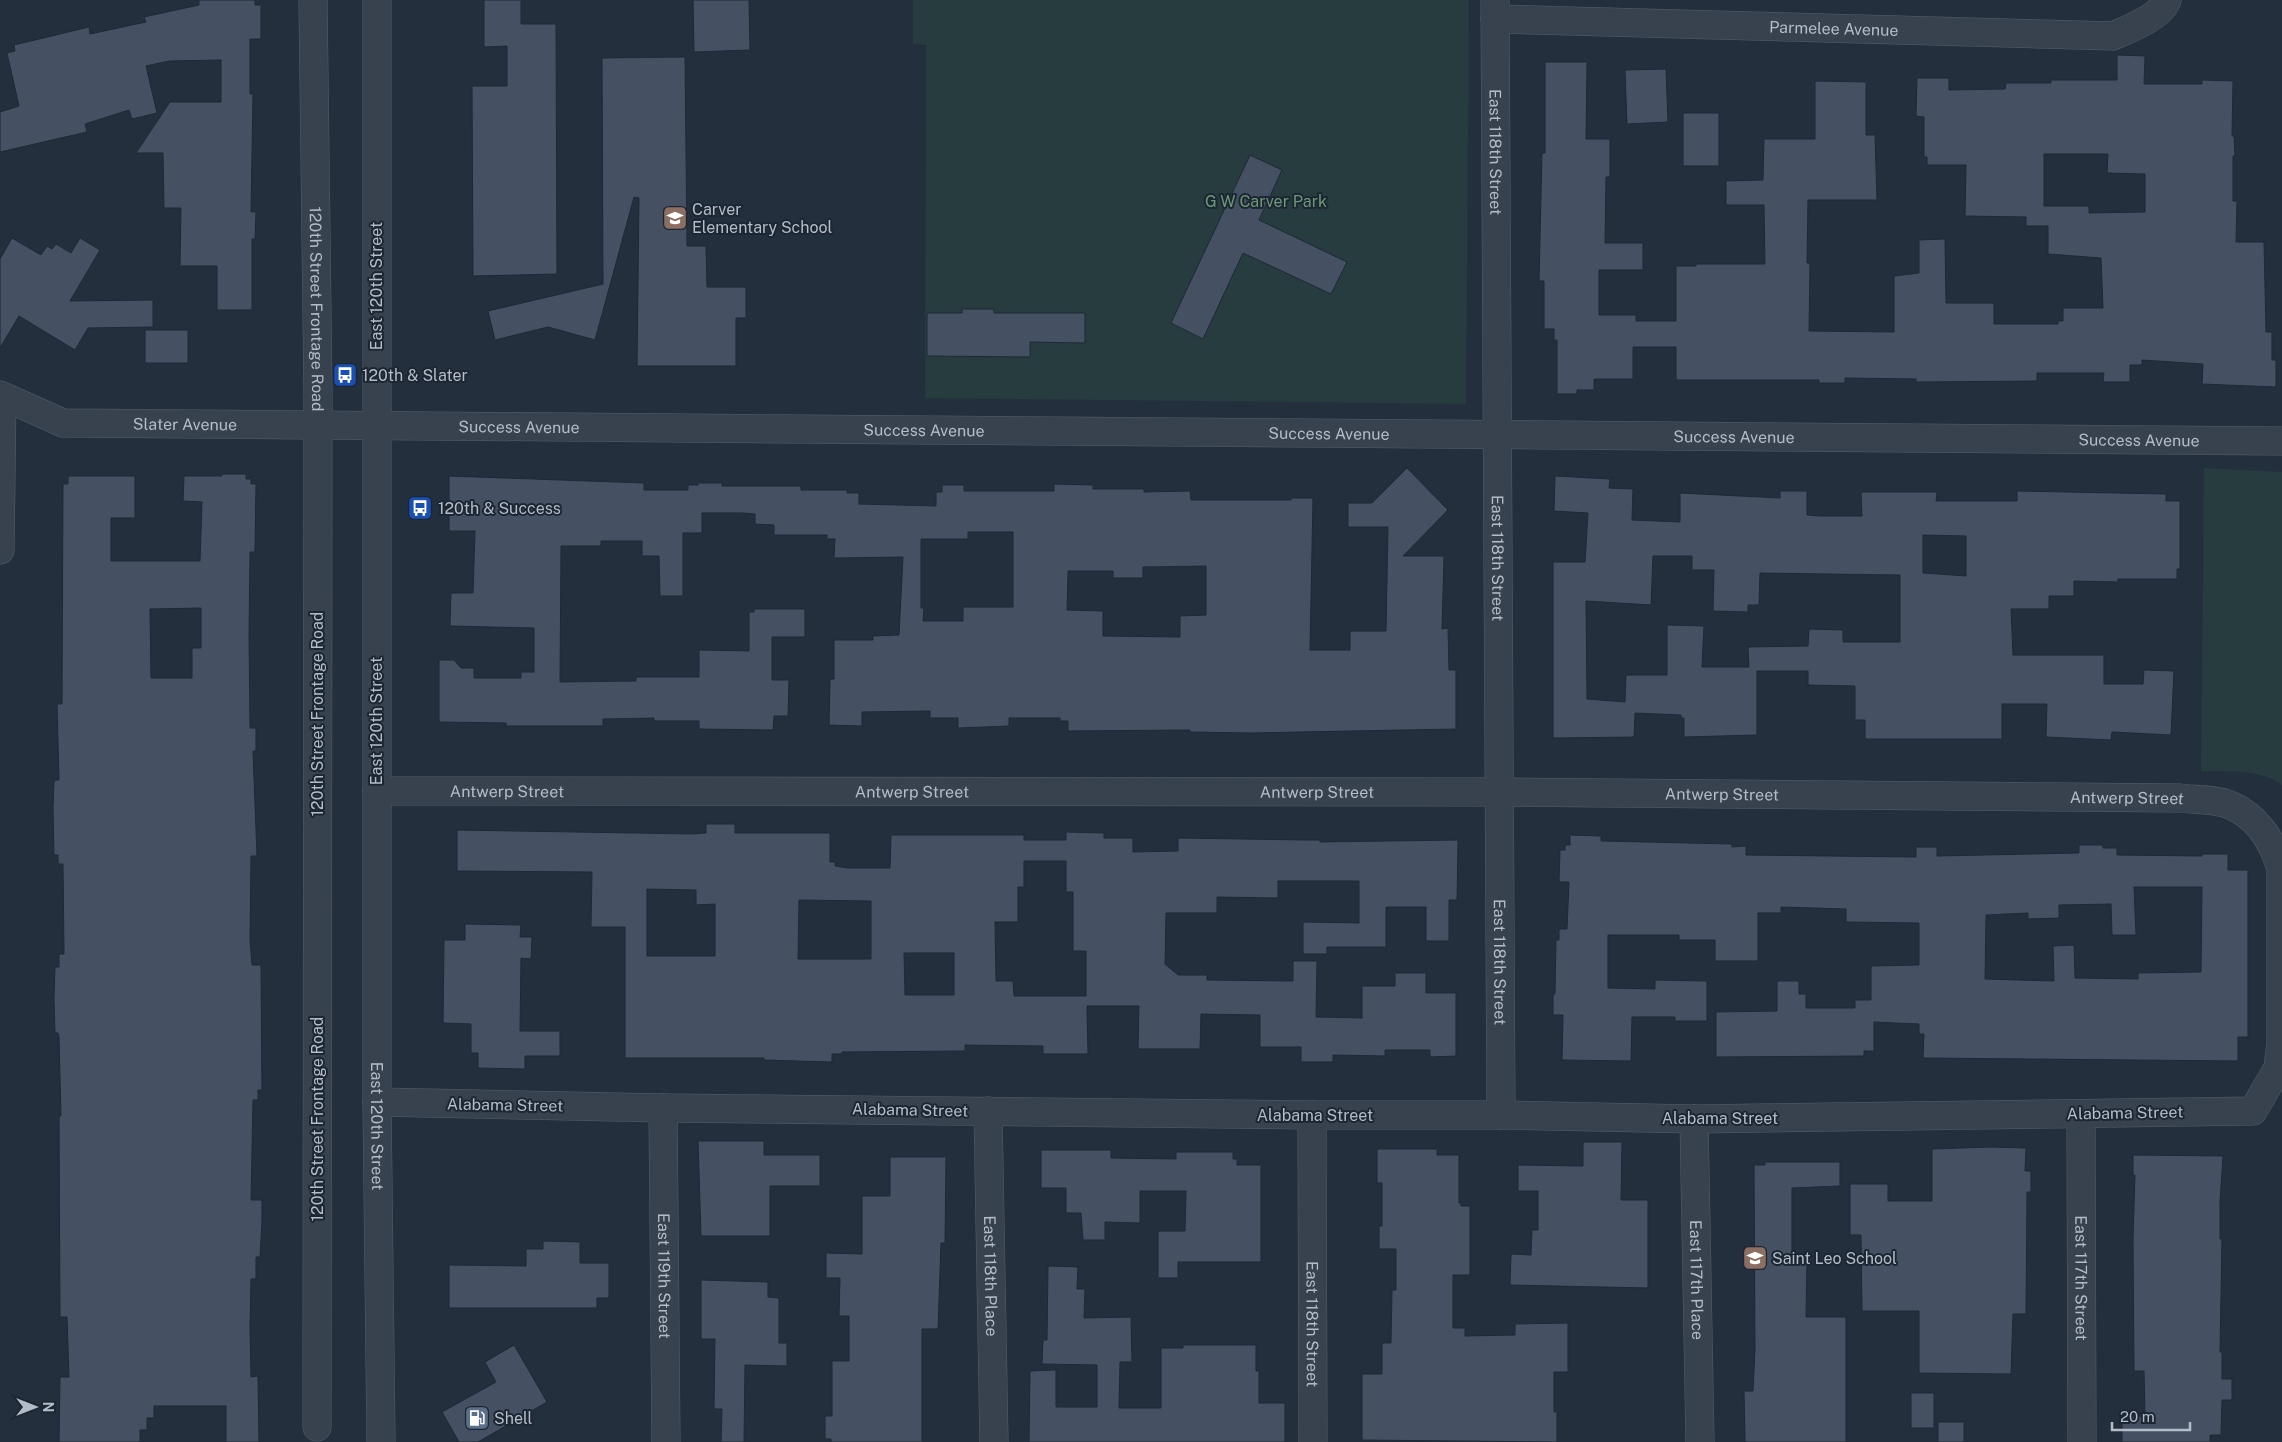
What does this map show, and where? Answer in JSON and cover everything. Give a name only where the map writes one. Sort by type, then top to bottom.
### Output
[{"type":"street","name":"120th Street Frontage Road","points":[[313,0],[318,427],[317,1427]]},
{"type":"street","name":"East 120th Street","points":[[377,0],[377,1102],[381,1442]]},
{"type":"street","name":"Parmelee Avenue","points":[[1495,9],[2113,36],[2140,24],[2166,3]]},
{"type":"street","name":"East 118th Street","points":[[1495,9],[1501,1115]]},
{"type":"street","name":"Slater Avenue","points":[[1,396],[63,423],[318,427],[377,424]]},
{"type":"street","points":[[0,550],[1,396]]},
{"type":"street","name":"Success Avenue","points":[[377,424],[779,431],[1497,434],[2282,441]]},
{"type":"street","name":"Antwerp Street","points":[[377,791],[1498,792],[2180,798],[2229,804],[2253,820],[2274,847],[2280,869],[2280,1043],[2278,1068],[2253,1111]]},
{"type":"street","name":"Alabama Street","points":[[377,1102],[663,1108],[1312,1115],[1501,1115],[1694,1119],[2253,1111]]},
{"type":"street","name":"East 119th Street","points":[[663,1108],[666,1442]]},
{"type":"street","name":"East 118th Place","points":[[988,1111],[994,1442]]},
{"type":"street","name":"East 117th Street","points":[[2081,1114],[2082,1442]]},
{"type":"street","name":"East 118th Street","points":[[1312,1115],[1314,1442]]},
{"type":"street","name":"East 117th Place","points":[[1694,1119],[1700,1442]]},
{"type":"green space","name":"G W Carver Park","points":[[913,0],[1469,0],[1466,404],[925,398],[926,45],[913,44]]},
{"type":"green space","points":[[2204,468],[2282,472],[2282,785],[2253,773],[2201,771]]},
{"type":"building","points":[[199,0],[255,0],[255,5],[261,5],[261,39],[250,39],[250,94],[253,94],[251,212],[256,212],[255,239],[252,239],[252,310],[217,310],[217,266],[180,266],[181,208],[164,208],[163,153],[136,153],[170,102],[221,102],[221,60],[169,61],[146,66],[157,113],[132,119],[129,110],[85,124],[87,132],[0,152],[0,112],[19,106],[7,53],[15,51],[14,45],[89,27],[90,34],[146,22],[144,17],[199,5]]},
{"type":"building","points":[[484,0],[521,0],[521,24],[556,24],[557,274],[473,276],[472,86],[507,86],[507,46],[484,47]]},
{"type":"building","points":[[693,0],[749,0],[750,50],[694,52]]},
{"type":"building","points":[[2117,55],[2145,56],[2144,84],[2202,84],[2202,80],[2233,81],[2232,136],[2234,136],[2235,156],[2233,156],[2233,201],[2237,201],[2236,242],[2264,242],[2266,332],[2272,332],[2272,360],[2276,360],[2276,387],[2202,384],[2203,364],[2142,360],[2142,365],[2130,365],[2130,382],[2103,382],[2104,373],[2037,373],[2037,381],[1916,382],[1916,379],[1845,378],[1845,383],[1819,383],[1819,380],[1676,380],[1676,347],[1633,347],[1633,379],[1594,379],[1594,390],[1577,390],[1577,394],[1557,394],[1557,340],[1554,340],[1554,329],[1544,329],[1544,281],[1539,281],[1542,153],[1545,153],[1545,62],[1587,62],[1586,139],[1610,139],[1610,177],[1606,177],[1605,243],[1643,243],[1643,270],[1599,270],[1599,315],[1636,315],[1636,321],[1676,321],[1676,266],[1696,266],[1696,264],[1765,264],[1764,205],[1726,205],[1726,181],[1763,180],[1764,139],[1815,139],[1815,81],[1866,82],[1866,135],[1875,135],[1877,200],[1808,200],[1807,263],[1810,263],[1809,331],[1894,332],[1894,276],[1919,273],[1919,240],[1945,239],[1946,303],[1994,303],[1994,324],[2058,324],[2058,321],[2063,321],[2063,308],[2103,308],[2101,258],[2048,254],[2048,226],[2026,226],[2026,217],[1965,216],[1966,165],[1927,165],[1927,157],[1924,157],[1924,117],[1916,116],[1917,78],[1949,78],[1949,90],[2005,89],[2006,83],[2051,83],[2051,80],[2117,80]],"holes":[[[2044,154],[2108,154],[2107,173],[2145,174],[2145,212],[2089,213],[2089,206],[2044,206]]]},
{"type":"building","points":[[685,57],[687,246],[706,246],[707,287],[746,287],[746,318],[736,318],[736,366],[637,366],[639,198],[634,197],[595,340],[548,327],[495,340],[488,311],[603,284],[602,58]]},
{"type":"building","points":[[1666,69],[1668,122],[1627,124],[1625,70]]},
{"type":"building","points":[[1683,113],[1719,113],[1719,166],[1683,166]]},
{"type":"building","points":[[1250,155],[1282,170],[1259,220],[1347,262],[1331,294],[1243,253],[1203,339],[1171,323]]},
{"type":"building","points":[[12,238],[41,255],[47,246],[52,249],[56,244],[71,253],[80,238],[100,250],[70,301],[153,300],[153,327],[88,328],[75,350],[19,316],[0,348],[0,259]]},
{"type":"building","points":[[962,309],[994,309],[994,313],[1085,313],[1085,343],[1030,342],[1030,357],[927,356],[927,313],[962,313]]},
{"type":"building","points":[[145,330],[188,330],[188,363],[145,363]]},
{"type":"building","points":[[1407,468],[1448,510],[1403,556],[1444,556],[1442,629],[1448,628],[1449,670],[1456,670],[1456,729],[1250,733],[1190,732],[1190,730],[1068,731],[1068,721],[1060,721],[1060,718],[1009,718],[1009,726],[958,728],[958,718],[930,718],[930,711],[862,712],[862,726],[829,725],[830,679],[834,679],[834,640],[873,640],[873,636],[899,635],[903,557],[834,558],[835,539],[827,539],[827,535],[774,535],[774,525],[755,524],[755,514],[743,513],[702,513],[702,533],[683,533],[683,596],[660,596],[659,556],[642,556],[642,541],[601,541],[601,546],[561,546],[560,682],[636,681],[636,677],[699,677],[699,650],[749,651],[749,612],[754,612],[754,609],[805,609],[805,637],[772,637],[772,680],[789,680],[788,716],[774,716],[773,730],[699,729],[699,721],[654,721],[654,718],[603,719],[603,726],[506,726],[506,723],[439,722],[439,660],[454,660],[461,668],[474,668],[474,678],[521,678],[521,672],[534,672],[534,628],[450,626],[451,593],[473,593],[475,531],[449,531],[449,476],[644,483],[644,490],[688,490],[688,485],[698,485],[698,483],[722,483],[722,486],[801,486],[801,490],[847,490],[847,493],[859,493],[859,504],[936,506],[936,492],[942,492],[942,485],[964,485],[964,491],[1054,491],[1054,484],[1093,485],[1093,489],[1144,489],[1144,492],[1190,491],[1191,500],[1291,500],[1291,498],[1313,498],[1310,650],[1350,650],[1350,631],[1386,631],[1388,527],[1348,527],[1348,503],[1372,503]],"holes":[[[968,532],[1013,532],[1013,607],[963,607],[963,621],[923,621],[924,608],[921,608],[921,539],[968,539]],[[1206,566],[1206,615],[1180,616],[1180,637],[1103,636],[1103,611],[1067,610],[1068,571],[1113,571],[1113,578],[1143,578],[1143,567]]]},
{"type":"building","points":[[222,474],[246,474],[246,479],[251,479],[251,484],[256,484],[255,552],[250,552],[249,634],[250,728],[256,728],[256,751],[253,751],[257,856],[251,856],[250,940],[252,965],[261,965],[262,1090],[258,1090],[258,1100],[253,1100],[251,1200],[262,1200],[262,1221],[260,1257],[256,1257],[256,1279],[251,1279],[250,1326],[251,1377],[258,1376],[259,1442],[226,1442],[226,1406],[154,1406],[154,1418],[147,1418],[147,1430],[140,1430],[140,1442],[59,1442],[60,1377],[69,1377],[67,1317],[60,1317],[59,1116],[61,1116],[59,1037],[58,1033],[55,1033],[54,999],[55,967],[59,967],[59,954],[64,954],[63,864],[58,864],[58,855],[54,855],[53,808],[54,783],[55,780],[59,780],[57,704],[62,704],[63,484],[68,484],[68,476],[135,476],[135,518],[111,518],[111,561],[200,561],[202,502],[183,501],[184,476],[222,476]],"holes":[[[201,608],[201,648],[192,648],[192,678],[151,678],[150,609]]]},
{"type":"building","points":[[1555,476],[1610,479],[1609,488],[1633,489],[1632,520],[1680,522],[1680,493],[1780,498],[1780,491],[1807,491],[1807,515],[1821,516],[1862,516],[1861,492],[1937,492],[1936,501],[2017,501],[2017,491],[2166,494],[2166,501],[2180,501],[2180,569],[2177,569],[2177,579],[2118,579],[2118,582],[2074,581],[2074,596],[2049,596],[2049,609],[2011,609],[2013,655],[2104,655],[2104,684],[2143,684],[2144,670],[2174,671],[2171,735],[2112,732],[2111,740],[2046,737],[2047,704],[2002,704],[2002,739],[1865,739],[1865,720],[1855,720],[1855,686],[1808,685],[1808,671],[1757,671],[1757,735],[1684,737],[1684,718],[1681,718],[1681,715],[1635,713],[1634,737],[1553,738],[1553,562],[1585,562],[1588,513],[1554,511]],"holes":[[[1923,535],[1966,536],[1966,576],[1923,573]],[[1653,556],[1692,556],[1692,570],[1714,570],[1713,611],[1748,612],[1748,605],[1759,605],[1760,573],[1900,575],[1900,642],[1843,642],[1843,630],[1809,629],[1808,646],[1748,647],[1749,667],[1702,667],[1704,626],[1667,625],[1667,675],[1626,675],[1625,702],[1587,699],[1586,601],[1651,605]]]},
{"type":"building","points":[[706,824],[735,824],[735,833],[830,833],[830,862],[835,862],[835,866],[847,868],[890,868],[891,835],[1024,835],[1024,840],[1066,840],[1066,832],[1104,833],[1104,838],[1133,838],[1133,852],[1178,851],[1178,838],[1320,840],[1320,842],[1458,840],[1457,900],[1449,900],[1449,941],[1426,941],[1426,907],[1386,907],[1386,947],[1327,947],[1327,954],[1303,954],[1303,922],[1359,923],[1359,881],[1278,881],[1278,898],[1217,897],[1217,913],[1166,913],[1165,964],[1178,975],[1207,975],[1207,980],[1293,981],[1293,961],[1317,961],[1316,1017],[1362,1018],[1362,986],[1395,986],[1395,973],[1426,973],[1426,993],[1456,993],[1456,1056],[1430,1057],[1430,1050],[1385,1050],[1385,1056],[1333,1055],[1333,1062],[1301,1062],[1301,1047],[1260,1047],[1260,1015],[1201,1014],[1200,1049],[1138,1049],[1139,1006],[1087,1006],[1088,1054],[1043,1054],[1043,1046],[965,1045],[965,1051],[842,1052],[842,1054],[832,1054],[832,1062],[764,1060],[764,1058],[625,1058],[625,927],[591,927],[592,872],[457,871],[457,830],[706,833]],"holes":[[[1024,861],[1066,861],[1066,892],[1073,892],[1073,951],[1086,951],[1086,996],[1014,996],[1013,981],[996,981],[995,922],[1018,922],[1018,887],[1024,887]],[[647,889],[696,890],[696,905],[715,904],[715,956],[647,956]],[[799,900],[871,901],[871,959],[798,959]],[[904,953],[954,953],[954,995],[905,995]]]},
{"type":"building","points":[[1570,835],[1601,836],[1601,841],[1732,844],[1732,847],[1746,846],[1746,855],[1916,857],[1916,847],[1937,847],[1937,856],[2079,853],[2079,845],[2103,845],[2103,848],[2117,848],[2117,855],[2202,856],[2202,854],[2228,854],[2228,870],[2248,870],[2248,1037],[2238,1037],[2238,1061],[1923,1058],[1924,1034],[1919,1034],[1919,1024],[1874,1022],[1874,1051],[1864,1051],[1864,1056],[1716,1057],[1716,1012],[1777,1011],[1777,981],[1799,981],[1799,994],[1806,994],[1806,1008],[1855,1008],[1855,1000],[1871,1000],[1871,966],[1919,965],[1919,923],[1846,922],[1846,909],[1781,907],[1781,913],[1758,913],[1758,961],[1715,961],[1715,940],[1679,940],[1679,935],[1608,935],[1608,988],[1655,989],[1655,980],[1707,981],[1707,1021],[1675,1021],[1675,1017],[1632,1017],[1631,1061],[1562,1060],[1563,1015],[1553,1015],[1553,994],[1555,994],[1556,940],[1559,940],[1559,929],[1567,929],[1569,882],[1559,882],[1560,850],[1565,850],[1565,845],[1570,845]],"holes":[[[2134,887],[2202,887],[2201,972],[2138,973],[2138,979],[2075,978],[2074,945],[2053,946],[2054,981],[1985,979],[1986,915],[2028,913],[2028,919],[2059,918],[2059,905],[2111,904],[2112,935],[2136,935]]]},
{"type":"building","points":[[465,924],[521,925],[520,937],[532,937],[531,959],[521,958],[520,1031],[560,1031],[560,1056],[525,1056],[525,1069],[478,1068],[478,1053],[471,1053],[471,1024],[443,1023],[444,940],[465,940]]},
{"type":"building","points":[[698,1141],[764,1141],[764,1155],[820,1155],[820,1186],[770,1186],[770,1236],[701,1236]]},
{"type":"building","points":[[1583,1142],[1622,1142],[1621,1200],[1648,1200],[1648,1288],[1510,1285],[1511,1254],[1531,1255],[1532,1230],[1538,1230],[1538,1191],[1518,1191],[1518,1165],[1583,1166]]},
{"type":"building","points":[[2026,1148],[2025,1171],[2031,1171],[2031,1192],[2027,1192],[2026,1314],[2013,1314],[2011,1374],[1919,1373],[1919,1311],[1862,1311],[1861,1235],[1850,1235],[1850,1184],[1888,1184],[1888,1201],[1932,1201],[1932,1149]]},
{"type":"building","points":[[1377,1149],[1437,1149],[1437,1155],[1459,1155],[1459,1203],[1461,1203],[1461,1206],[1470,1206],[1470,1275],[1453,1275],[1453,1328],[1465,1328],[1465,1336],[1515,1335],[1515,1324],[1568,1323],[1568,1372],[1554,1372],[1554,1412],[1557,1412],[1557,1442],[1362,1440],[1362,1374],[1382,1374],[1382,1343],[1391,1343],[1392,1290],[1396,1290],[1396,1249],[1379,1249],[1379,1226],[1382,1226],[1382,1183],[1377,1183]]},
{"type":"building","points":[[1041,1150],[1111,1150],[1111,1158],[1176,1159],[1176,1152],[1233,1152],[1233,1159],[1237,1159],[1237,1165],[1261,1165],[1261,1262],[1178,1262],[1178,1278],[1158,1278],[1158,1231],[1185,1231],[1186,1191],[1140,1191],[1140,1223],[1105,1222],[1105,1240],[1083,1240],[1081,1213],[1066,1213],[1066,1188],[1041,1188]]},
{"type":"building","points":[[2133,1155],[2223,1156],[2220,1202],[2220,1239],[2222,1239],[2220,1352],[2222,1352],[2222,1379],[2232,1379],[2232,1400],[2222,1400],[2221,1435],[2210,1435],[2210,1442],[2122,1442],[2122,1416],[2145,1416],[2144,1371],[2134,1371],[2133,1239],[2135,1175],[2133,1175]]},
{"type":"building","points":[[890,1157],[946,1157],[945,1243],[941,1243],[938,1329],[922,1329],[922,1442],[831,1442],[831,1439],[825,1439],[825,1416],[832,1416],[832,1361],[849,1361],[849,1316],[839,1316],[840,1278],[826,1278],[826,1253],[862,1254],[862,1196],[890,1196]]},
{"type":"building","points":[[1765,1162],[1840,1162],[1840,1186],[1792,1188],[1792,1262],[1807,1262],[1806,1317],[1846,1317],[1846,1442],[1745,1442],[1744,1391],[1753,1391],[1755,1348],[1754,1165],[1765,1165]]},
{"type":"building","points":[[543,1241],[580,1242],[580,1263],[609,1263],[609,1298],[597,1298],[597,1308],[449,1308],[449,1265],[526,1266],[526,1249],[543,1249]]},
{"type":"building","points":[[1048,1266],[1078,1267],[1077,1289],[1085,1289],[1084,1318],[1131,1317],[1132,1362],[1120,1362],[1119,1408],[1161,1408],[1161,1348],[1183,1348],[1183,1345],[1256,1345],[1256,1371],[1259,1371],[1259,1403],[1285,1403],[1285,1442],[1029,1442],[1030,1371],[1056,1370],[1056,1407],[1097,1407],[1097,1365],[1042,1364],[1043,1340],[1047,1340]]},
{"type":"building","points":[[701,1280],[768,1282],[768,1297],[779,1298],[779,1343],[787,1343],[787,1366],[745,1365],[744,1442],[721,1442],[722,1409],[714,1409],[715,1339],[701,1339]]},
{"type":"building","points":[[514,1345],[547,1402],[478,1442],[459,1442],[442,1412],[496,1382],[485,1362]]},
{"type":"building","points":[[1911,1393],[1934,1393],[1934,1428],[1911,1428]]},
{"type":"building","points":[[1938,1422],[1964,1422],[1964,1442],[1938,1442]]},
{"type":"place","name":"Carver Elementary School","points":[[675,218]]},
{"type":"place","name":"120th & Slater","points":[[345,375]]},
{"type":"place","name":"120th & Success","points":[[420,508]]},
{"type":"place","name":"Saint Leo School","points":[[1755,1258]]},
{"type":"place","name":"Shell","points":[[477,1418]]}]
